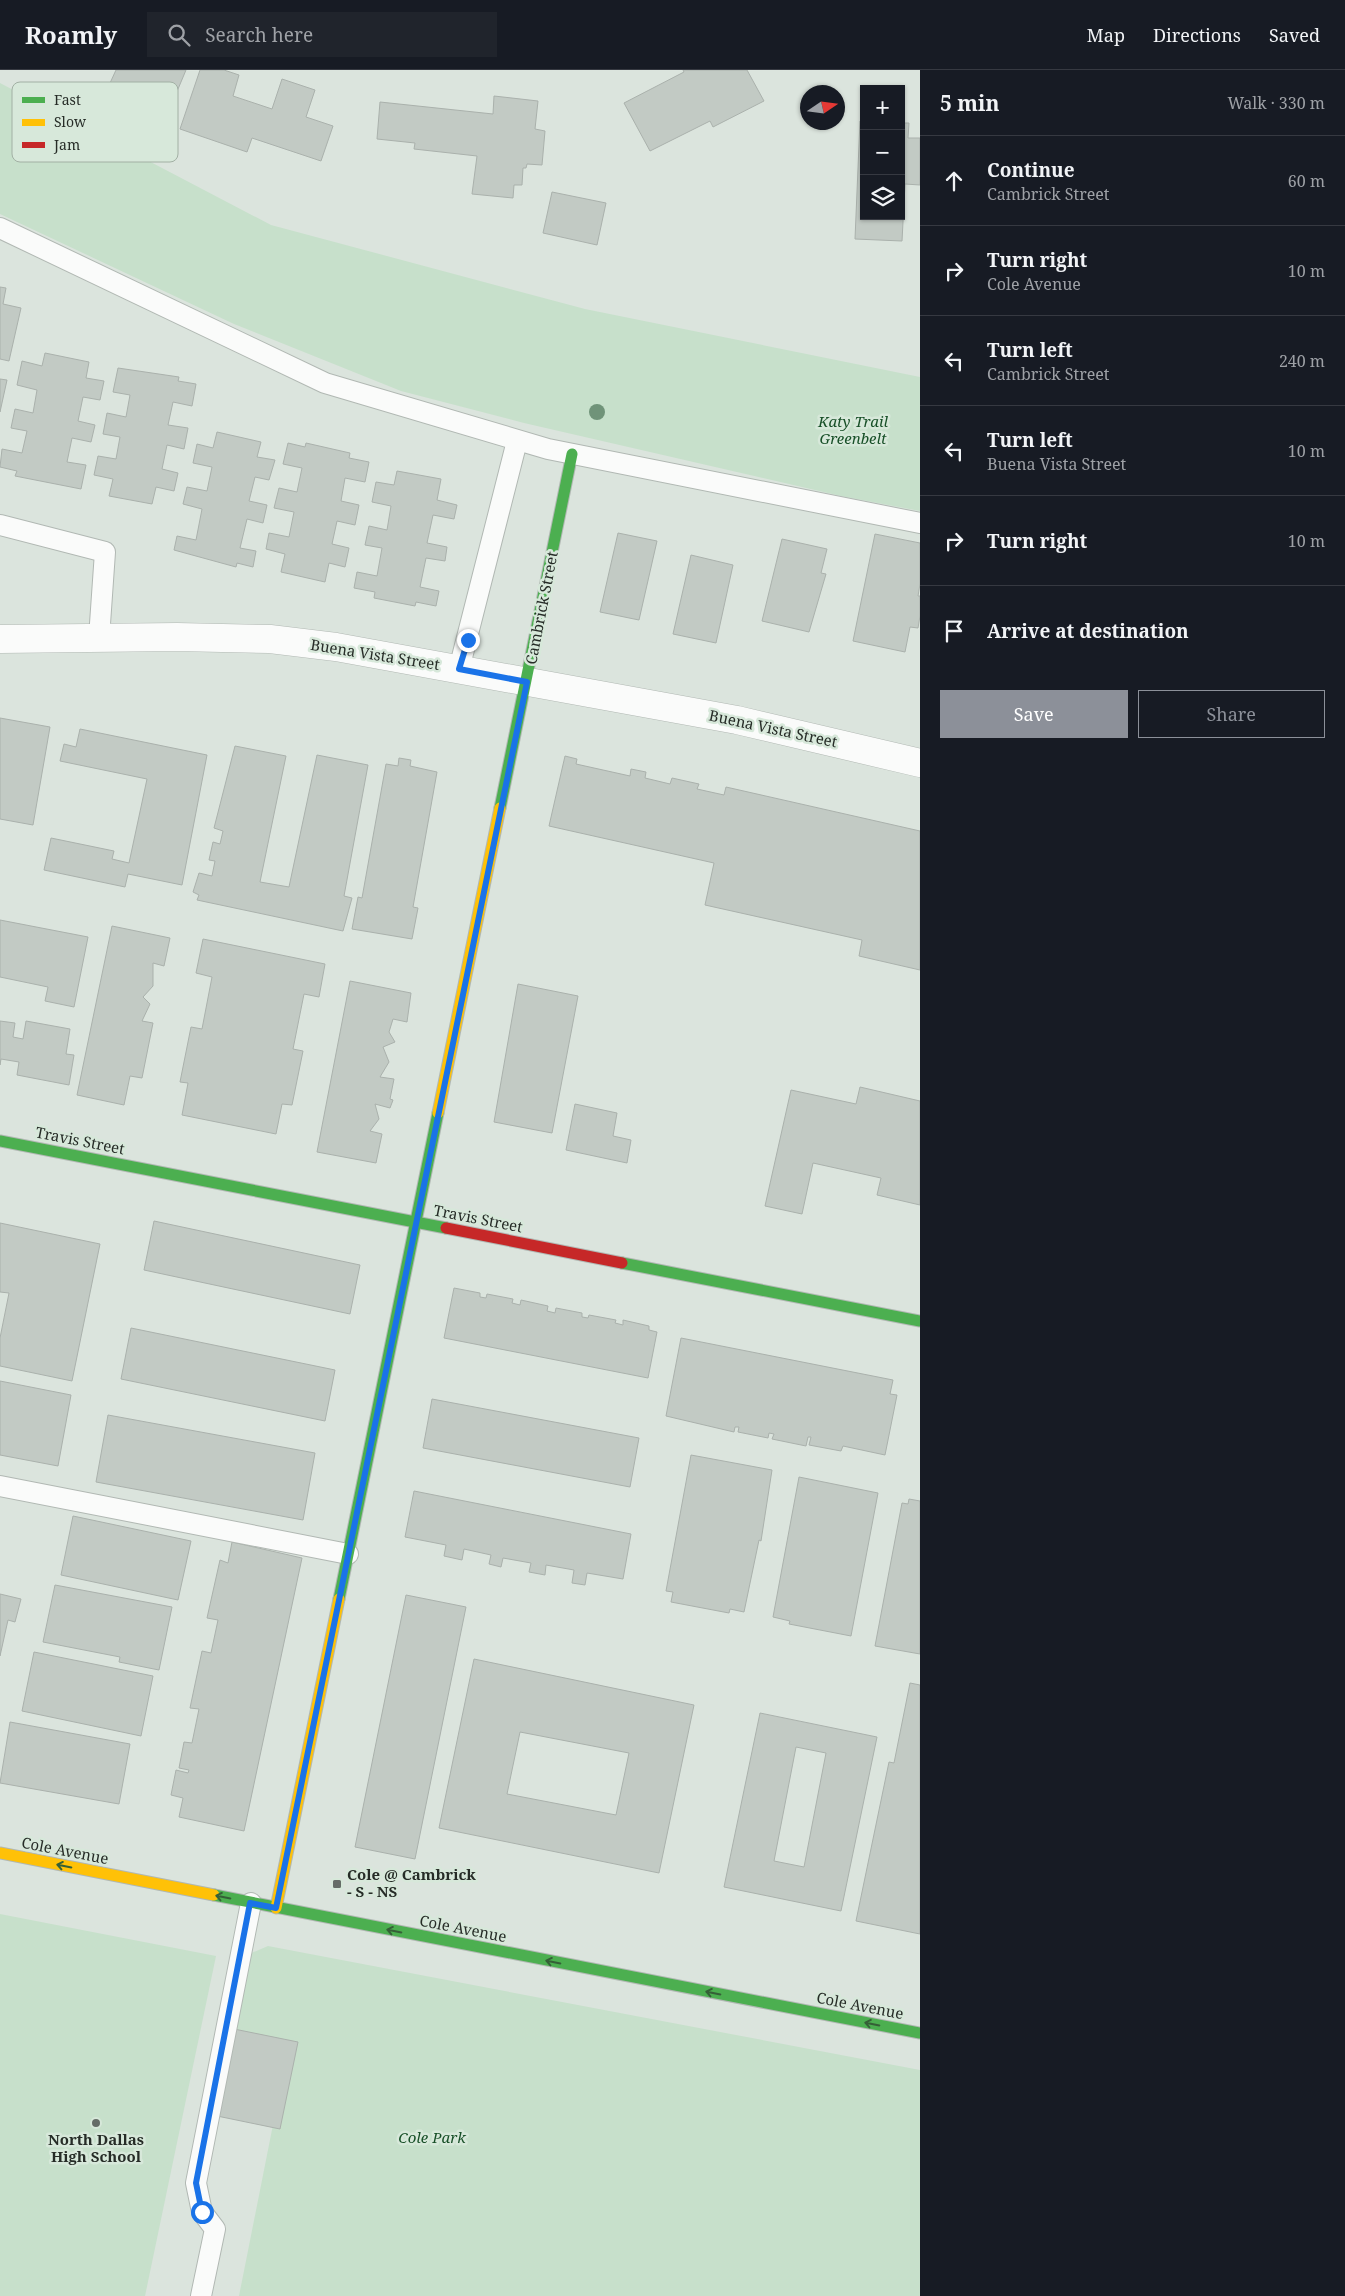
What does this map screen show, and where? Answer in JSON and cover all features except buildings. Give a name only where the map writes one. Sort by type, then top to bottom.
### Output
[{"type":"street","name":"Cambrick Street","points":[[276,1908],[572,454]]},
{"type":"street","name":"Buena Vista Street","points":[[0,639],[270,639],[336,647],[737,720],[920,763]]},
{"type":"street","name":"Travis Street","points":[[0,1140],[920,1321]]},
{"type":"street","name":"Cole Avenue","points":[[0,1853],[920,2033]]},
{"type":"lane","points":[[0,228],[325,383],[517,441],[572,454],[920,523]]},
{"type":"lane","points":[[459,669],[517,441]]},
{"type":"lane","points":[[0,525],[105,552],[99,638]]},
{"type":"lane","points":[[0,1486],[348,1554]]},
{"type":"lane","points":[[201,2296],[214,2229],[202,2212],[196,2183],[250,1903]]},
{"type":"green space","name":"Katy Trail Greenbelt","points":[[0,83],[12,89],[12,162],[151,162],[271,225],[585,309],[920,377],[920,511],[841,496],[524,423],[401,391],[234,324],[0,214]]},
{"type":"green space","name":"North Dallas High School","points":[[0,1914],[216,1956],[145,2296],[0,2296]]},
{"type":"green space","name":"Cole Park","points":[[268,1946],[920,2070],[920,2296],[239,2296],[289,2044],[231,2032],[249,1954]]},
{"type":"traffic: fast","points":[[500,808],[572,454]]},
{"type":"traffic: fast","points":[[339,1599],[438,1113]]},
{"type":"traffic: fast","points":[[0,1141],[446,1228]]},
{"type":"traffic: fast","points":[[622,1263],[920,1321]]},
{"type":"traffic: fast","points":[[214,1895],[920,2033]]},
{"type":"traffic: slow","points":[[438,1113],[500,808]]},
{"type":"traffic: slow","points":[[276,1908],[339,1599]]},
{"type":"traffic: slow","points":[[0,1853],[214,1895]]},
{"type":"traffic: jam","points":[[446,1228],[622,1263]]},
{"type":"place","name":"Cole @ Cambrick - S - NS","points":[[337,1884]]},
{"type":"place","name":"North Dallas High School","points":[[96,2123]]},
{"type":"route","points":[[202,2212],[196,2183],[250,1903],[276,1908],[527,682],[459,669],[468,640]]}]
